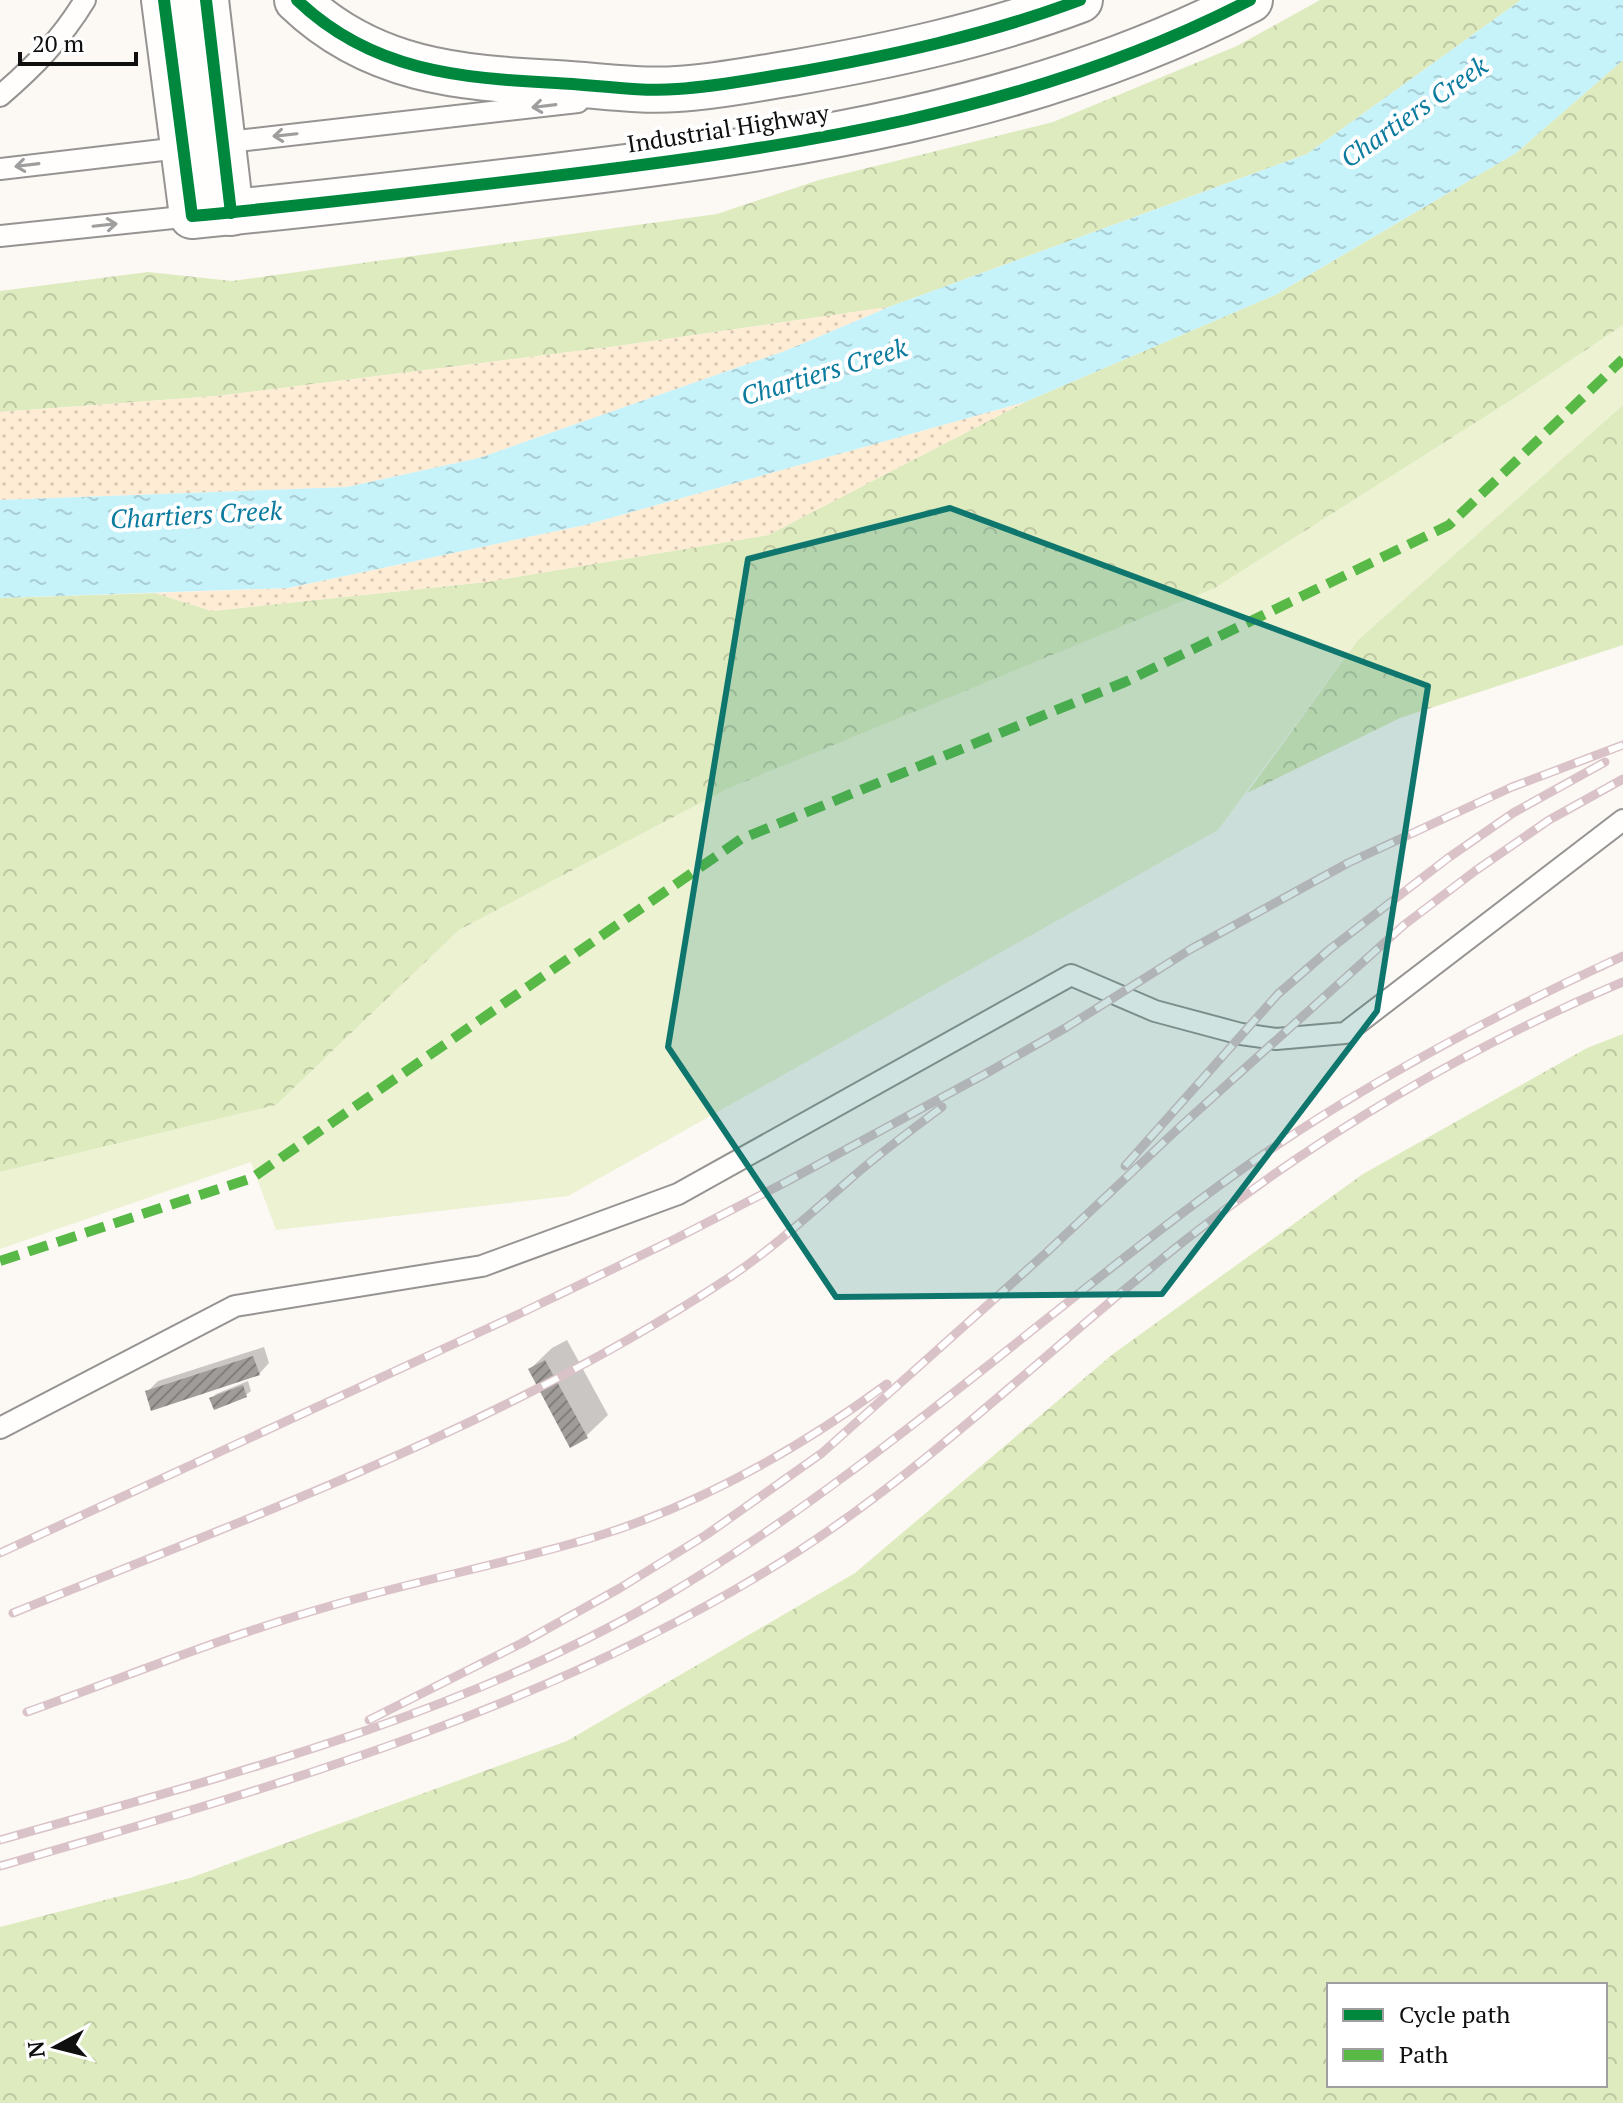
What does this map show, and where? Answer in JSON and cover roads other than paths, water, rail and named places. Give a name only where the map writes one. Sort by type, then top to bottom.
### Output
[{"type":"street","points":[[164,0],[203,145],[212,214]]},
{"type":"street","points":[[203,145],[206,0]]},
{"type":"street","points":[[297,0],[309,12],[348,38],[381,55],[422,69],[478,79],[677,90]]},
{"type":"street","name":"Industrial Highway","points":[[677,90],[861,61],[955,39],[1080,0]]},
{"type":"street","name":"Industrial Highway","points":[[212,214],[710,156],[894,124],[1039,86],[1108,62],[1250,0]]},
{"type":"lane","points":[[0,96],[32,68],[68,29],[85,0]]},
{"type":"lane","name":"Industrial Highway","points":[[0,169],[677,90]]},
{"type":"lane","name":"Industrial Highway","points":[[0,236],[212,214]]},
{"type":"lane","points":[[0,1428],[235,1306],[482,1266],[678,1194],[1071,975],[1155,1011],[1241,1034],[1276,1039],[1345,1033],[1623,820]]},
{"type":"water","name":"Chartiers Creek","points":[[1521,0],[1623,0],[1623,60],[1516,153],[1275,295],[1025,402],[585,525],[288,588],[0,598],[0,500],[347,487],[479,458],[785,351],[889,307],[1307,154]]},
{"type":"railway","points":[[0,1553],[675,1239],[985,1074],[1191,949],[1348,863],[1512,787],[1623,745]]},
{"type":"railway","points":[[1125,1166],[1278,994],[1330,949],[1448,858],[1513,813],[1605,762]]},
{"type":"railway","points":[[369,1720],[522,1643],[620,1588],[706,1535],[822,1453],[1404,925],[1549,820],[1623,779]]},
{"type":"railway","points":[[0,1840],[254,1767],[420,1711],[581,1642],[659,1600],[734,1554],[877,1452],[1154,1235],[1271,1149],[1418,1059],[1623,956]]},
{"type":"railway","points":[[0,1866],[311,1773],[412,1737],[513,1698],[611,1655],[707,1606],[851,1515],[949,1438],[1139,1277],[1290,1164],[1397,1095],[1452,1064],[1565,1007],[1623,982]]},
{"type":"railway","points":[[13,1613],[380,1463],[559,1378],[646,1330],[746,1266],[870,1162],[942,1107]]},
{"type":"railway","points":[[27,1712],[292,1617],[588,1539],[668,1511],[781,1454],[887,1384]]}]
